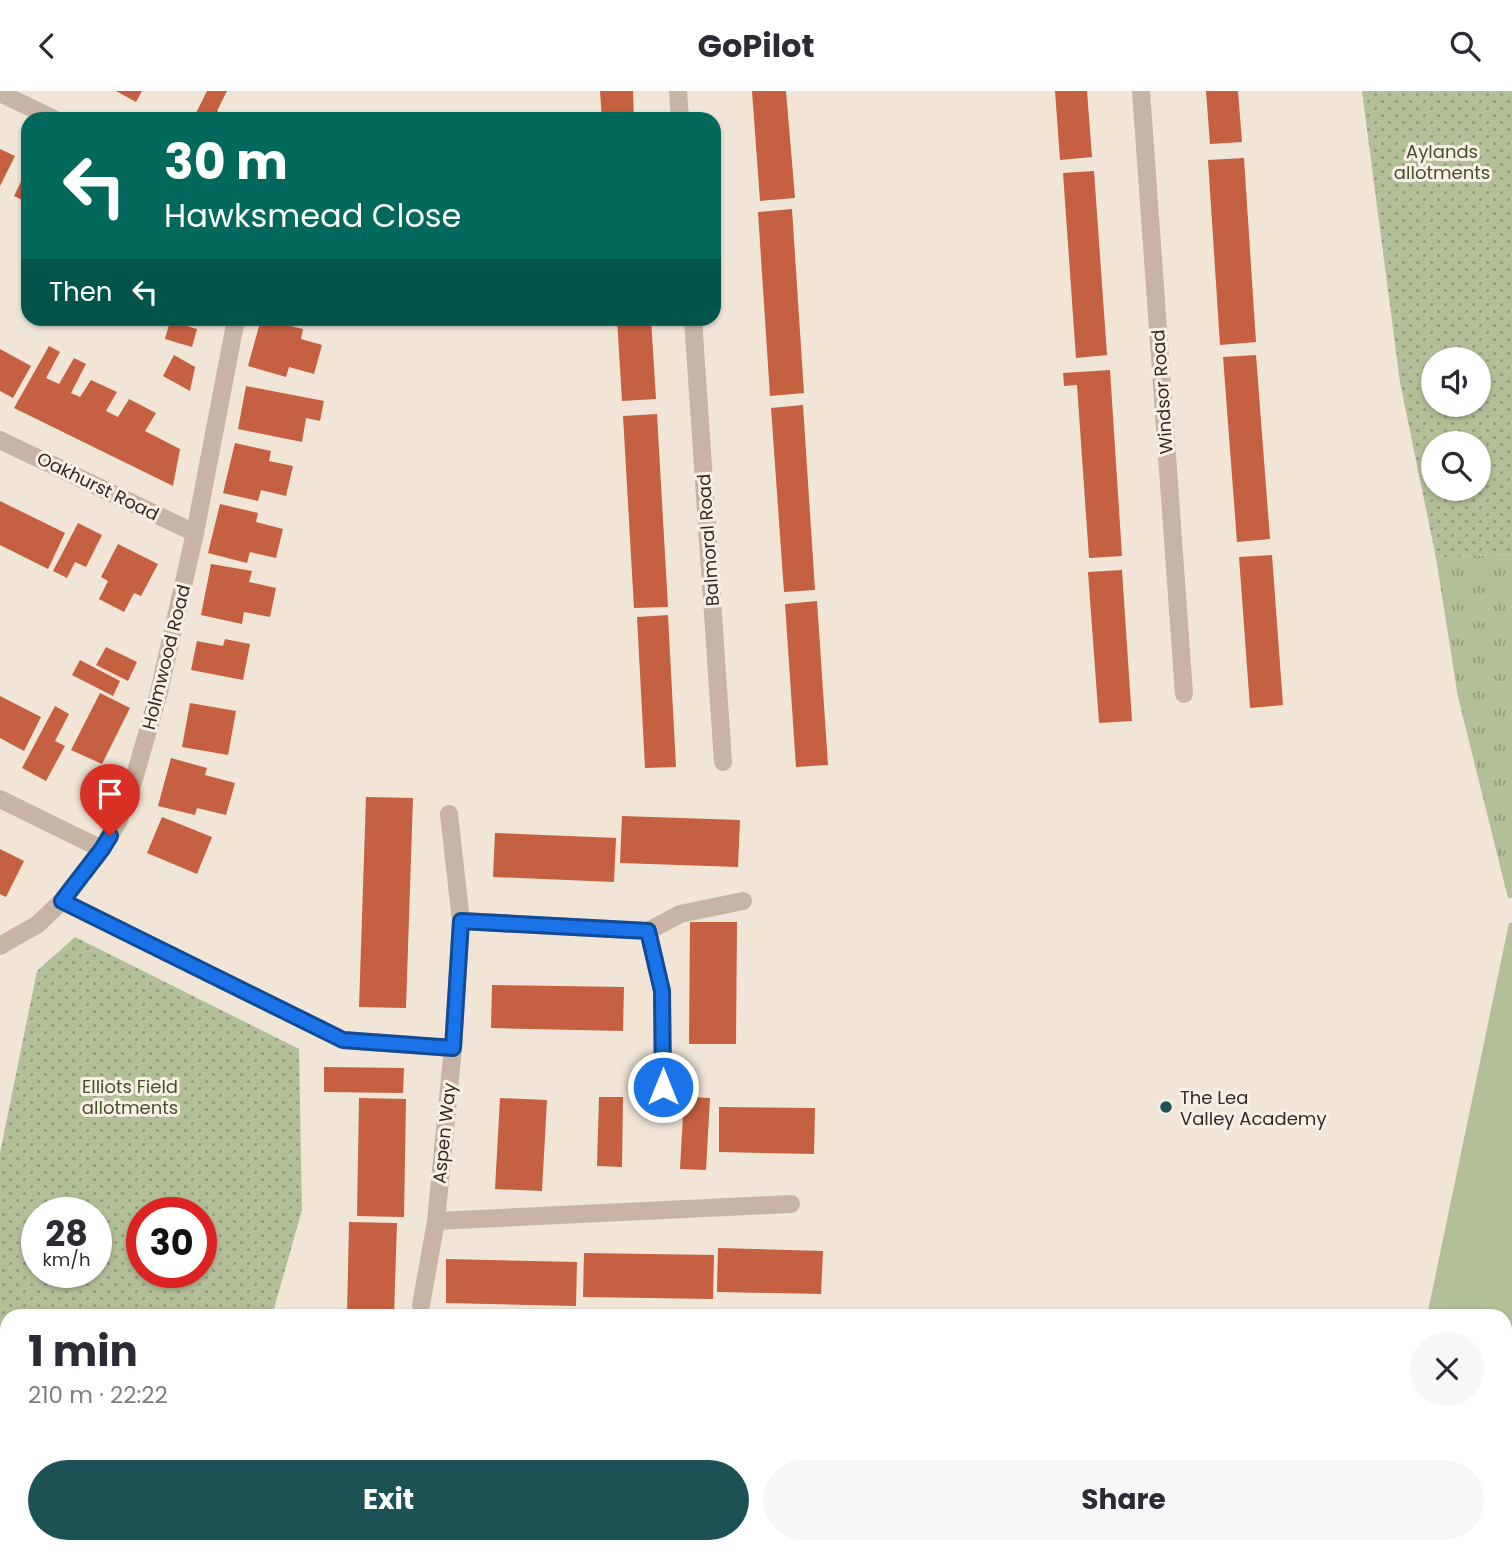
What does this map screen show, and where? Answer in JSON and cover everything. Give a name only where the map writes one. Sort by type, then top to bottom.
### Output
[{"type":"street","points":[[678,91],[680,112]]},
{"type":"street","name":"Windsor Road","points":[[1141,91],[1184,694]]},
{"type":"street","points":[[0,93],[39,112]]},
{"type":"street","name":"Holmwood Road","points":[[0,946],[38,924],[62,901],[102,849],[118,822],[134,779],[159,692],[195,533],[235,326]]},
{"type":"street","name":"Balmoral Road","points":[[693,326],[723,762]]},
{"type":"street","name":"Oakhurst Road","points":[[0,440],[195,533]]},
{"type":"street","points":[[0,799],[102,849]]},
{"type":"street","name":"Aspen Way","points":[[421,1305],[436,1221],[453,1048],[461,921],[449,814]]},
{"type":"street","points":[[62,901],[343,1040],[453,1048]]},
{"type":"street","points":[[461,921],[648,931],[680,914],[743,901]]},
{"type":"street","points":[[648,931],[662,991],[663,1087]]},
{"type":"street","points":[[436,1221],[791,1204]]},
{"type":"green space","name":"Aylands allotments","points":[[1362,91],[1512,91],[1512,554],[1436,558],[1424,501],[1491,501],[1491,431],[1421,431],[1421,485],[1400,382]]},
{"type":"green space","points":[[1512,554],[1512,898],[1508,898],[1458,697],[1436,558]]},
{"type":"green space","points":[[1509,923],[1512,923],[1512,1309],[1428,1309]]},
{"type":"green space","name":"Elliots Field allotments","points":[[75,937],[299,1049],[302,1210],[274,1309],[0,1309],[0,1153],[37,971]]},
{"type":"building","points":[[116,91],[142,91],[136,102]]},
{"type":"building","points":[[207,91],[227,91],[219,112],[196,112]]},
{"type":"building","points":[[600,91],[633,91],[634,112],[602,112]]},
{"type":"building","points":[[752,91],[786,91],[795,198],[760,201]]},
{"type":"building","points":[[1055,91],[1087,91],[1092,157],[1060,160]]},
{"type":"building","points":[[1206,91],[1238,91],[1242,142],[1210,144]]},
{"type":"building","points":[[0,149],[15,156],[0,186]]},
{"type":"building","points":[[1244,158],[1256,342],[1220,345],[1208,160]]},
{"type":"building","points":[[1094,171],[1107,355],[1076,358],[1063,173]]},
{"type":"building","points":[[21,182],[21,200],[14,196]]},
{"type":"building","points":[[792,209],[804,393],[770,396],[758,212]]},
{"type":"building","points":[[169,326],[197,329],[192,347],[165,339]]},
{"type":"building","points":[[259,326],[290,326],[303,329],[301,339],[322,345],[314,374],[289,367],[286,377],[248,366]]},
{"type":"building","points":[[617,326],[651,326],[656,399],[622,401]]},
{"type":"building","points":[[49,346],[60,352],[46,378],[59,384],[74,358],[86,364],[71,393],[80,397],[91,380],[117,392],[106,411],[118,417],[129,399],[156,413],[145,431],[180,449],[173,486],[14,408]]},
{"type":"building","points":[[0,349],[31,366],[13,398],[0,391]]},
{"type":"building","points":[[174,355],[195,367],[190,391],[163,376]]},
{"type":"building","points":[[1256,355],[1270,539],[1237,542],[1223,357]]},
{"type":"building","points":[[1110,370],[1122,556],[1089,558],[1077,385],[1064,386],[1063,373]]},
{"type":"building","points":[[246,386],[324,401],[320,421],[306,418],[302,442],[238,429]]},
{"type":"building","points":[[803,405],[815,590],[784,592],[771,408]]},
{"type":"building","points":[[657,414],[668,607],[634,608],[623,416]]},
{"type":"building","points":[[235,443],[271,451],[269,461],[293,466],[286,496],[261,490],[258,501],[223,493]]},
{"type":"building","points":[[0,501],[65,533],[48,569],[0,545]]},
{"type":"building","points":[[220,504],[258,513],[256,522],[283,529],[276,558],[250,552],[247,563],[208,553]]},
{"type":"building","points":[[78,523],[102,535],[86,567],[75,562],[67,578],[53,571]]},
{"type":"building","points":[[118,544],[158,564],[141,596],[134,593],[124,612],[99,599],[108,581],[101,577]]},
{"type":"building","points":[[1272,555],[1283,705],[1250,708],[1239,557]]},
{"type":"building","points":[[211,564],[252,571],[249,582],[276,588],[270,617],[244,612],[242,624],[201,615]]},
{"type":"building","points":[[1122,570],[1132,721],[1099,723],[1088,572]]},
{"type":"building","points":[[817,601],[828,765],[796,767],[785,604]]},
{"type":"building","points":[[668,615],[676,767],[645,768],[637,617]]},
{"type":"building","points":[[225,639],[250,644],[243,680],[191,670],[197,641],[223,646]]},
{"type":"building","points":[[106,647],[137,662],[128,681],[96,665]]},
{"type":"building","points":[[80,660],[120,681],[113,696],[72,675]]},
{"type":"building","points":[[100,693],[130,708],[102,764],[71,750]]},
{"type":"building","points":[[0,696],[41,717],[24,751],[0,738]]},
{"type":"building","points":[[190,703],[236,711],[228,755],[182,747]]},
{"type":"building","points":[[55,706],[69,714],[55,741],[65,746],[46,781],[22,768]]},
{"type":"building","points":[[171,758],[207,768],[205,775],[235,783],[226,815],[197,808],[195,815],[158,806]]},
{"type":"building","points":[[366,797],[413,798],[406,1008],[359,1007]]},
{"type":"building","points":[[622,816],[740,820],[738,867],[620,863]]},
{"type":"building","points":[[162,817],[212,837],[197,874],[147,853]]},
{"type":"building","points":[[495,833],[616,838],[614,882],[493,877]]},
{"type":"building","points":[[0,849],[24,861],[6,897],[0,894]]},
{"type":"building","points":[[690,922],[737,922],[736,1044],[689,1044]]},
{"type":"building","points":[[492,985],[624,987],[623,1031],[491,1028]]},
{"type":"building","points":[[324,1067],[404,1068],[403,1093],[324,1092]]},
{"type":"building","points":[[599,1097],[623,1097],[622,1167],[597,1166]]},
{"type":"building","points":[[684,1097],[710,1098],[706,1170],[680,1169]]},
{"type":"building","points":[[359,1098],[406,1099],[404,1217],[357,1216]]},
{"type":"building","points":[[500,1098],[547,1100],[542,1191],[495,1189]]},
{"type":"building","points":[[719,1107],[815,1108],[814,1154],[719,1152]]},
{"type":"building","points":[[349,1222],[397,1223],[394,1309],[347,1309]]},
{"type":"building","points":[[718,1248],[823,1251],[821,1294],[717,1292]]},
{"type":"building","points":[[584,1253],[714,1255],[713,1299],[583,1297]]},
{"type":"building","points":[[446,1259],[577,1262],[576,1306],[446,1303]]},
{"type":"place","name":"The Lea Valley Academy","points":[[1166,1107]]},
{"type":"route","points":[[110,836],[62,901],[343,1040],[453,1048],[461,921],[648,931],[662,991],[663,1087]]}]
